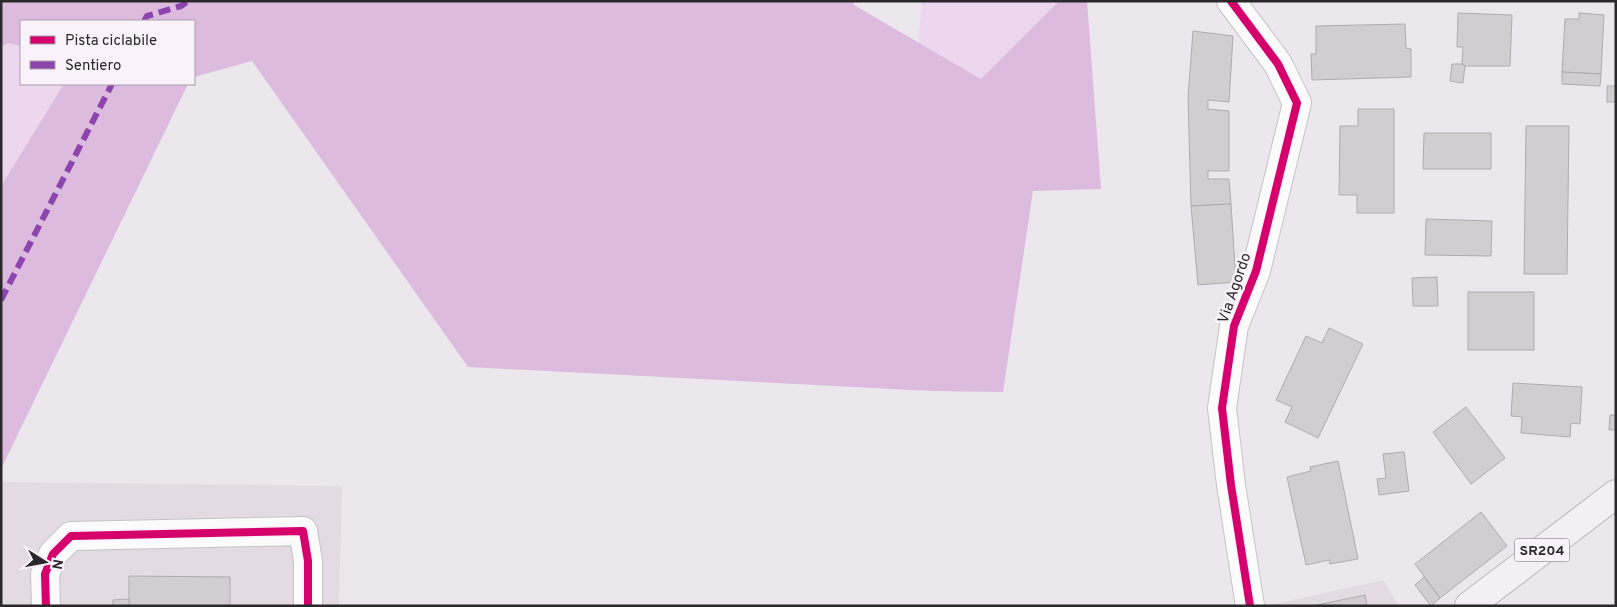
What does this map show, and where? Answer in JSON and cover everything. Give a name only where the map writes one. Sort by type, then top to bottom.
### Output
[{"type":"main road","name":"SR204","points":[[1469,606],[1616,494]]},
{"type":"street","name":"Via Agordo","points":[[1231,1],[1278,64],[1297,103],[1256,271],[1234,326],[1222,408],[1232,495],[1250,606]]},
{"type":"street","points":[[46,606],[45,574],[53,554],[71,536],[303,532],[308,561],[308,606]]},
{"type":"shaded area","points":[[1,1],[853,1],[854,5],[981,79],[1059,1],[1087,1],[1101,189],[1033,191],[1003,392],[931,391],[468,367],[252,61],[195,77],[195,20],[20,20],[20,46],[8,43],[1,47]]},
{"type":"shaded area","points":[[922,1],[1059,1],[981,79],[918,42]]},
{"type":"shaded area","points":[[8,43],[20,46],[20,85],[63,85],[1,186],[1,47]]},
{"type":"shaded area","points":[[63,85],[188,85],[1,469],[1,186]]},
{"type":"shaded area","points":[[1,482],[342,486],[339,606],[1,606]]},
{"type":"shaded area","points":[[1383,580],[1399,606],[1265,606]]},
{"type":"building","points":[[1458,13],[1512,15],[1510,66],[1465,66],[1462,64],[1463,47],[1457,47]]},
{"type":"building","points":[[1579,13],[1604,15],[1601,74],[1562,72],[1565,19],[1579,19]]},
{"type":"building","points":[[1405,24],[1406,48],[1411,49],[1411,77],[1312,80],[1311,54],[1316,54],[1316,26]]},
{"type":"building","points":[[1193,31],[1233,36],[1229,102],[1208,100],[1208,109],[1229,111],[1229,171],[1208,171],[1208,179],[1229,179],[1231,204],[1191,206],[1188,98]]},
{"type":"building","points":[[1452,64],[1462,64],[1465,66],[1463,83],[1450,81]]},
{"type":"building","points":[[1562,72],[1601,74],[1600,86],[1562,84]]},
{"type":"building","points":[[1607,86],[1616,86],[1616,102],[1607,102]]},
{"type":"building","points":[[1358,109],[1394,109],[1394,213],[1357,213],[1357,195],[1339,195],[1340,126],[1358,126]]},
{"type":"building","points":[[1526,126],[1569,126],[1567,274],[1524,274]]},
{"type":"building","points":[[1424,133],[1491,133],[1491,169],[1423,169]]},
{"type":"building","points":[[1231,204],[1236,282],[1198,285],[1191,206]]},
{"type":"building","points":[[1426,219],[1492,221],[1491,256],[1425,255]]},
{"type":"building","points":[[1437,277],[1438,306],[1413,306],[1412,278]]},
{"type":"building","points":[[1468,292],[1534,292],[1534,350],[1468,350]]},
{"type":"building","points":[[1329,328],[1363,344],[1318,438],[1285,422],[1292,407],[1276,400],[1306,336],[1322,343]]},
{"type":"building","points":[[1513,383],[1582,387],[1580,424],[1571,423],[1570,437],[1521,433],[1522,417],[1511,416]]},
{"type":"building","points":[[1466,407],[1505,458],[1471,484],[1433,432]]},
{"type":"building","points":[[1610,415],[1616,415],[1616,430],[1609,430]]},
{"type":"building","points":[[1404,452],[1409,491],[1379,495],[1377,479],[1386,478],[1383,454]]},
{"type":"building","points":[[1338,461],[1358,559],[1330,564],[1329,560],[1306,565],[1287,477],[1311,471],[1310,467]]},
{"type":"building","points":[[1481,512],[1507,546],[1440,598],[1415,564]]},
{"type":"building","points":[[129,576],[230,577],[230,606],[129,606]]},
{"type":"building","points":[[1424,577],[1440,598],[1431,606],[1415,585]]},
{"type":"building","points":[[1365,595],[1367,606],[1312,606]]},
{"type":"building","points":[[129,599],[129,606],[113,606],[113,600]]},
{"type":"marked path","points":[[145,20],[147,16],[181,6],[188,1]]},
{"type":"marked path","points":[[1,300],[111,85]]},
{"type":"cycle path","points":[[1231,1],[1278,64],[1297,103],[1256,271],[1234,326],[1222,408],[1231,485],[1250,606]]},
{"type":"cycle path","points":[[46,606],[45,574],[53,554],[71,536],[303,531],[308,561],[308,606]]}]
